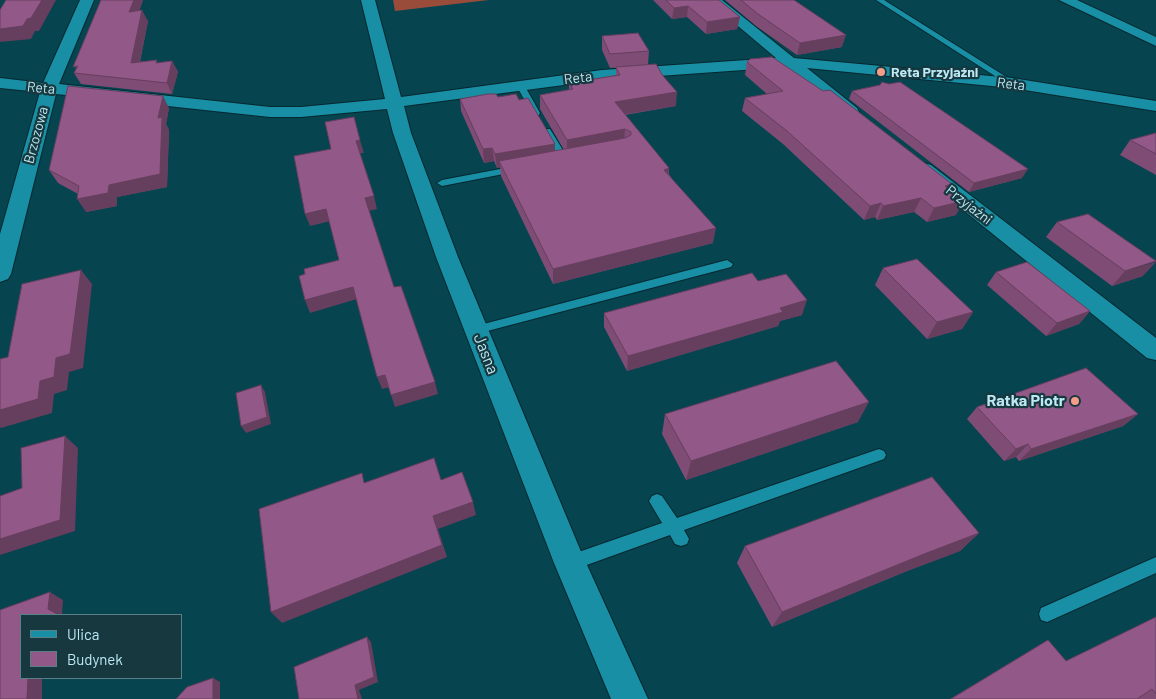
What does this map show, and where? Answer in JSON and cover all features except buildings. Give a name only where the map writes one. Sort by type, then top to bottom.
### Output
[{"type":"street","name":"Brzozowa","points":[[0,274],[49,88],[87,0]]},
{"type":"street","name":"Jasna","points":[[368,0],[394,102],[414,168],[476,330],[570,563],[630,699]]},
{"type":"street","points":[[714,0],[787,62],[869,126]]},
{"type":"street","points":[[1066,0],[1156,42]]},
{"type":"street","name":"Reta","points":[[0,84],[270,112],[336,109],[602,75],[787,62],[1012,83],[1156,106]]},
{"type":"street","name":"Przyjaźni","points":[[908,157],[1156,351]]},
{"type":"lane","points":[[879,0],[1012,83]]},
{"type":"lane","points":[[520,85],[563,160]]},
{"type":"lane","points":[[442,183],[526,167]]},
{"type":"lane","points":[[476,330],[727,264]]},
{"type":"lane","points":[[570,563],[678,533],[879,455]]},
{"type":"lane","points":[[657,502],[678,533]]},
{"type":"lane","points":[[1047,614],[1156,565]]},
{"type":"shaded area","points":[[393,0],[489,0],[395,11]]},
{"type":"place","name":"Reta Przyjaźni","points":[[881,72]]},
{"type":"place","name":"Ratka Piotr","points":[[1075,401]]}]
